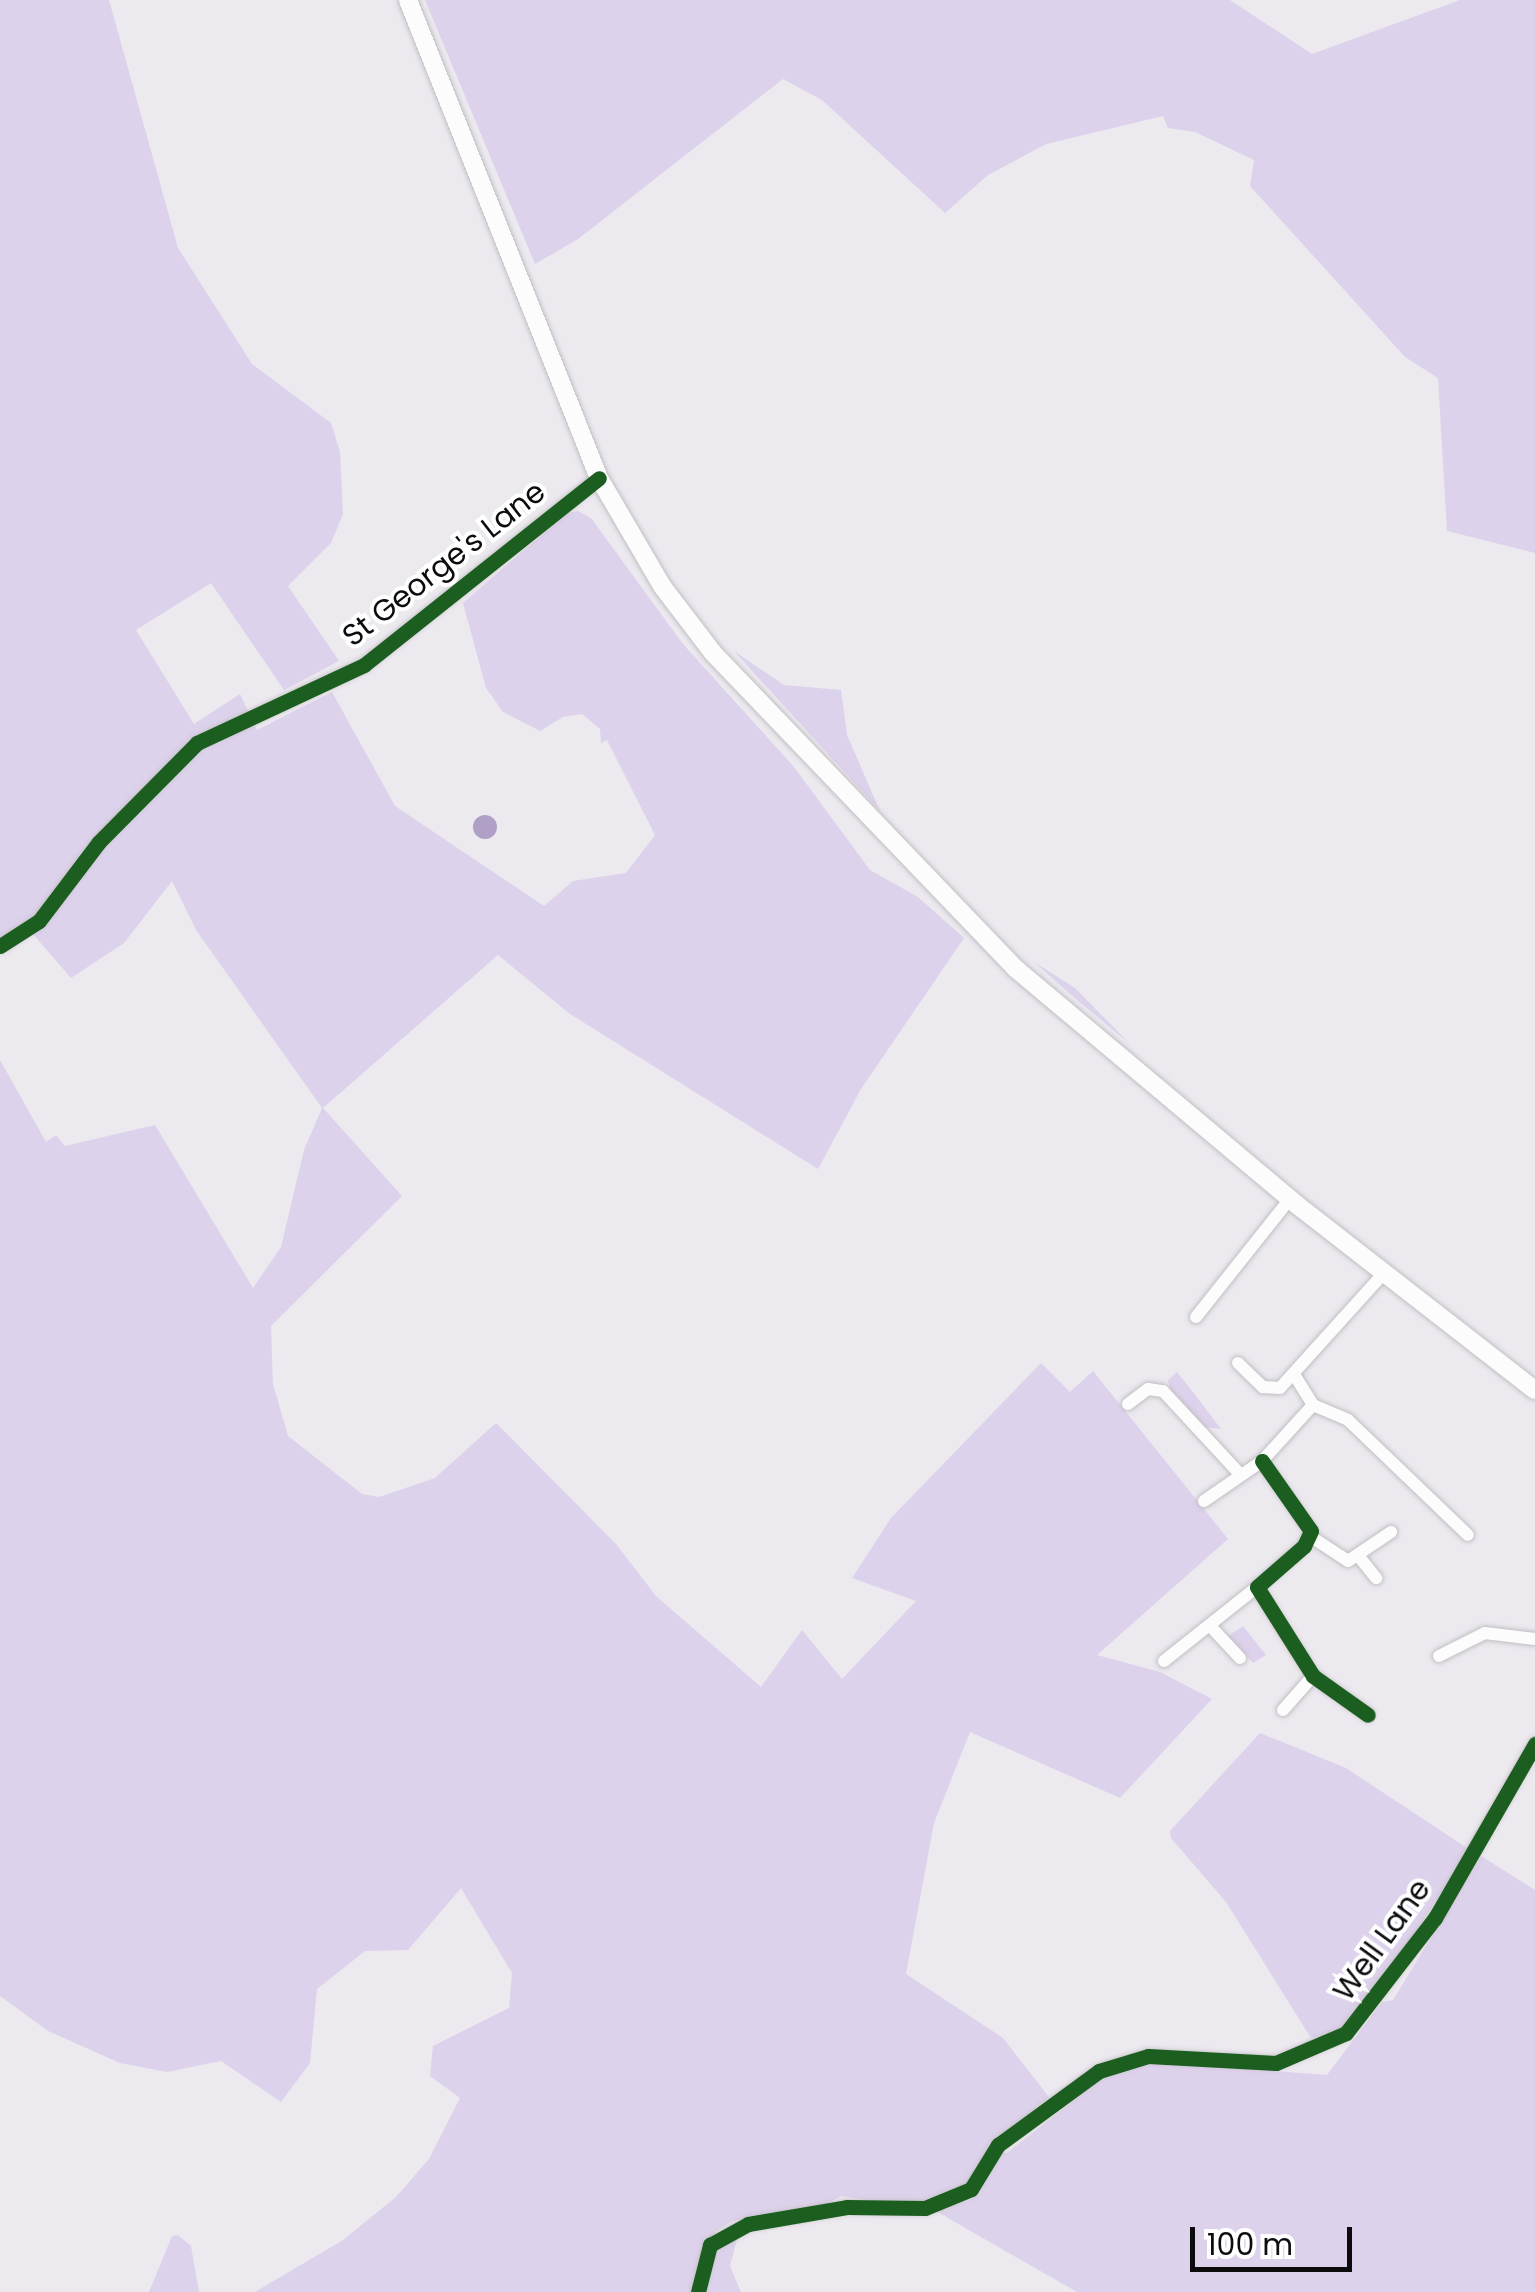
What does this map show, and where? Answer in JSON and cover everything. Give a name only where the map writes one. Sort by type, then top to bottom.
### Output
[{"type":"main road","points":[[408,0],[598,478],[662,586],[713,653],[936,892],[1038,988],[1290,1199],[1535,1390]]},
{"type":"street","name":"St George's Lane","points":[[0,946],[39,921],[99,842],[197,743],[364,665],[598,478]]},
{"type":"street","points":[[1196,1317],[1290,1199]]},
{"type":"street","points":[[1238,1363],[1267,1389],[1295,1376],[1384,1273]]},
{"type":"street","points":[[1295,1376],[1314,1405],[1348,1420],[1468,1536]]},
{"type":"street","points":[[1128,1404],[1148,1389],[1162,1391],[1239,1473]]},
{"type":"street","points":[[1204,1501],[1239,1473],[1262,1461],[1314,1405]]},
{"type":"street","points":[[1262,1461],[1308,1520],[1310,1536],[1342,1559],[1360,1558],[1391,1532]]},
{"type":"street","points":[[1164,1661],[1212,1628],[1310,1536]]},
{"type":"street","points":[[1360,1558],[1376,1578]]},
{"type":"street","points":[[1256,1587],[1313,1676],[1368,1715]]},
{"type":"street","points":[[1212,1628],[1240,1658]]},
{"type":"street","points":[[1440,1656],[1485,1633],[1535,1639]]},
{"type":"street","points":[[1284,1710],[1313,1676]]},
{"type":"street","name":"Well Lane","points":[[698,2292],[710,2245],[748,2224],[847,2206],[924,2208],[971,2190],[998,2145],[1100,2071],[1148,2056],[1276,2063],[1346,2033],[1435,1918],[1535,1744]]},
{"type":"shaded area","points":[[0,0],[109,0],[178,248],[252,364],[331,423],[340,452],[343,514],[331,543],[288,586],[339,661],[284,690],[211,583],[136,630],[194,724],[240,694],[257,730],[332,692],[395,806],[544,906],[573,881],[626,873],[655,835],[607,740],[601,743],[600,729],[582,714],[563,717],[540,731],[503,712],[486,688],[463,603],[567,513],[578,511],[591,518],[683,644],[794,767],[870,870],[918,897],[964,938],[861,1089],[818,1169],[570,1014],[498,955],[323,1108],[402,1196],[271,1326],[273,1384],[288,1436],[362,1494],[379,1497],[435,1478],[496,1423],[616,1544],[656,1596],[761,1687],[802,1630],[842,1679],[916,1601],[852,1578],[891,1518],[1041,1363],[1070,1392],[1093,1371],[1228,1539],[1097,1655],[1160,1672],[1212,1699],[1120,1798],[970,1732],[934,1823],[906,1974],[1003,2038],[1049,2097],[988,2148],[1007,2153],[1101,2079],[1153,2062],[1327,2075],[1382,2002],[1393,2000],[1481,1856],[1535,1890],[1535,2292],[1077,2292],[934,2210],[841,2196],[819,2208],[732,2221],[716,2231],[701,2255],[691,2292],[255,2292],[343,2240],[396,2197],[429,2159],[460,2098],[430,2076],[433,2046],[509,2008],[512,1973],[461,1888],[408,1950],[365,1951],[317,1989],[310,2063],[281,2102],[221,2061],[167,2072],[120,2063],[48,2031],[0,1996],[0,1060],[46,1142],[56,1135],[65,1146],[155,1125],[253,1288],[281,1247],[304,1150],[322,1108],[196,930],[172,881],[124,943],[71,978],[32,933],[0,954]]},
{"type":"shaded area","points":[[425,0],[1230,0],[1312,54],[1460,0],[1535,0],[1535,553],[1447,531],[1438,378],[1405,357],[1250,186],[1254,160],[1195,132],[1168,128],[1163,116],[1046,144],[988,175],[945,213],[822,100],[783,79],[578,239],[535,264]]},
{"type":"shaded area","points":[[734,651],[784,685],[841,690],[847,735],[880,811]]},
{"type":"shaded area","points":[[485,815],[497,827],[485,839],[473,827]]},
{"type":"shaded area","points":[[1034,962],[1075,988],[1129,1043],[1077,1000]]},
{"type":"shaded area","points":[[1177,1372],[1221,1429],[1205,1427],[1170,1390],[1168,1380]]},
{"type":"shaded area","points":[[1243,1626],[1266,1655],[1253,1663],[1228,1636]]},
{"type":"shaded area","points":[[1260,1733],[1346,1768],[1470,1850],[1353,2024],[1328,2035],[1311,2038],[1226,1902],[1171,1838],[1170,1831]]},
{"type":"shaded area","points":[[178,2235],[191,2246],[199,2292],[149,2292],[172,2236]]},
{"type":"shaded area","points":[[738,2235],[730,2266],[741,2292],[703,2292],[712,2251]]},
{"type":"cycle path","points":[[0,946],[39,921],[99,842],[197,743],[364,665],[599,478]]},
{"type":"cycle path","points":[[1262,1461],[1311,1531],[1304,1546],[1257,1587],[1313,1676],[1368,1715]]},
{"type":"cycle path","points":[[698,2292],[710,2245],[748,2224],[847,2207],[925,2208],[971,2189],[998,2145],[1099,2071],[1148,2056],[1276,2063],[1346,2033],[1435,1918],[1535,1744]]}]
